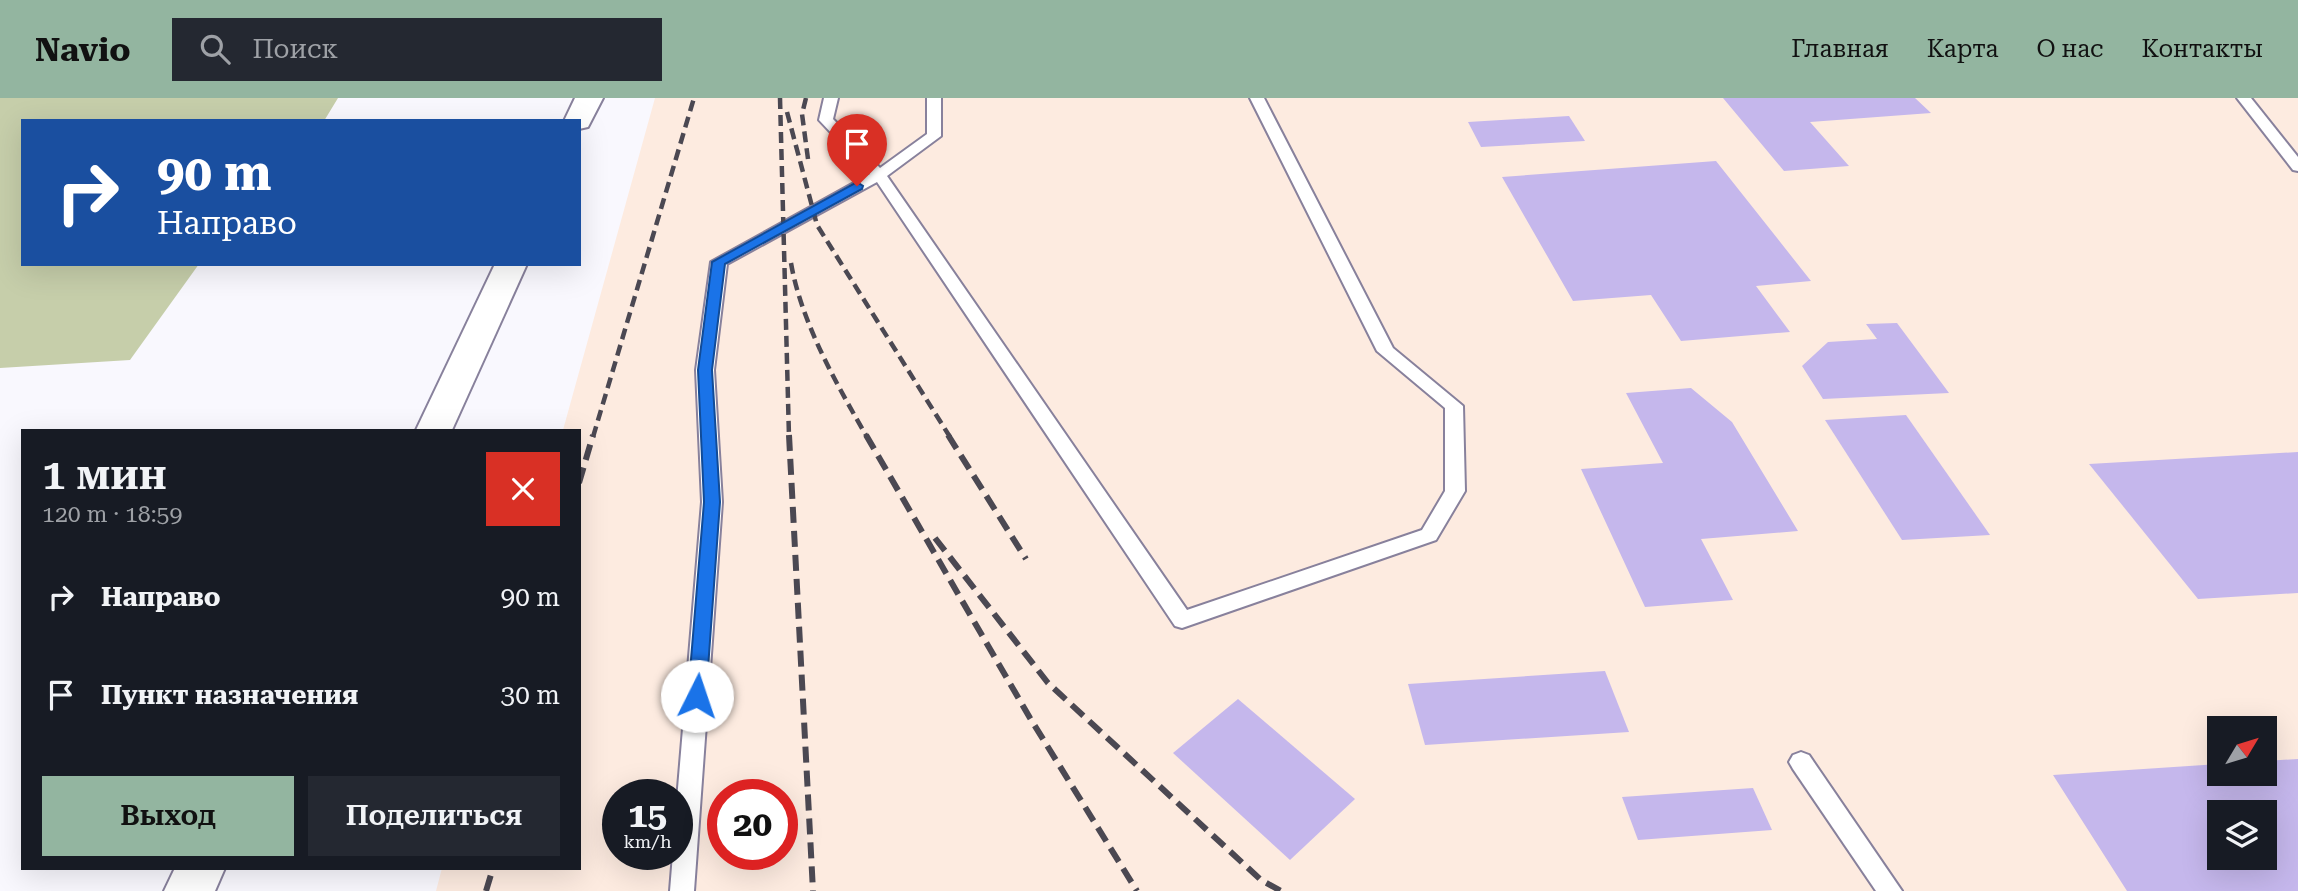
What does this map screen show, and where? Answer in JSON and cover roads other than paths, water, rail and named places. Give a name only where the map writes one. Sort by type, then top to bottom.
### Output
[{"type":"street","points":[[579,119],[589,98]]},
{"type":"street","points":[[433,429],[510,266]]},
{"type":"street","points":[[189,891],[200,870]]},
{"type":"lane","points":[[831,98],[826,120],[878,175],[1182,620],[1429,535],[1455,491],[1454,406],[1386,351],[1257,98]]},
{"type":"lane","points":[[682,891],[712,502],[705,370],[719,262],[878,175],[934,136],[934,98]]},
{"type":"lane","points":[[2244,98],[2298,167]]},
{"type":"lane","points":[[1801,762],[1890,891]]},
{"type":"railway","points":[[593,437],[694,98]]},
{"type":"railway","points":[[780,98],[789,437]]},
{"type":"railway","points":[[806,98],[802,114],[808,159]]},
{"type":"railway","points":[[787,112],[817,225],[950,437]]},
{"type":"railway","points":[[791,263],[812,330],[832,375],[867,437]]},
{"type":"railway","points":[[581,476],[593,435]]},
{"type":"railway","points":[[789,435],[813,891]]},
{"type":"railway","points":[[866,435],[1030,718],[1137,891]]},
{"type":"railway","points":[[948,435],[1026,559]]},
{"type":"railway","points":[[935,538],[1048,683],[1261,880],[1281,891]]},
{"type":"railway","points":[[486,891],[492,870]]}]
